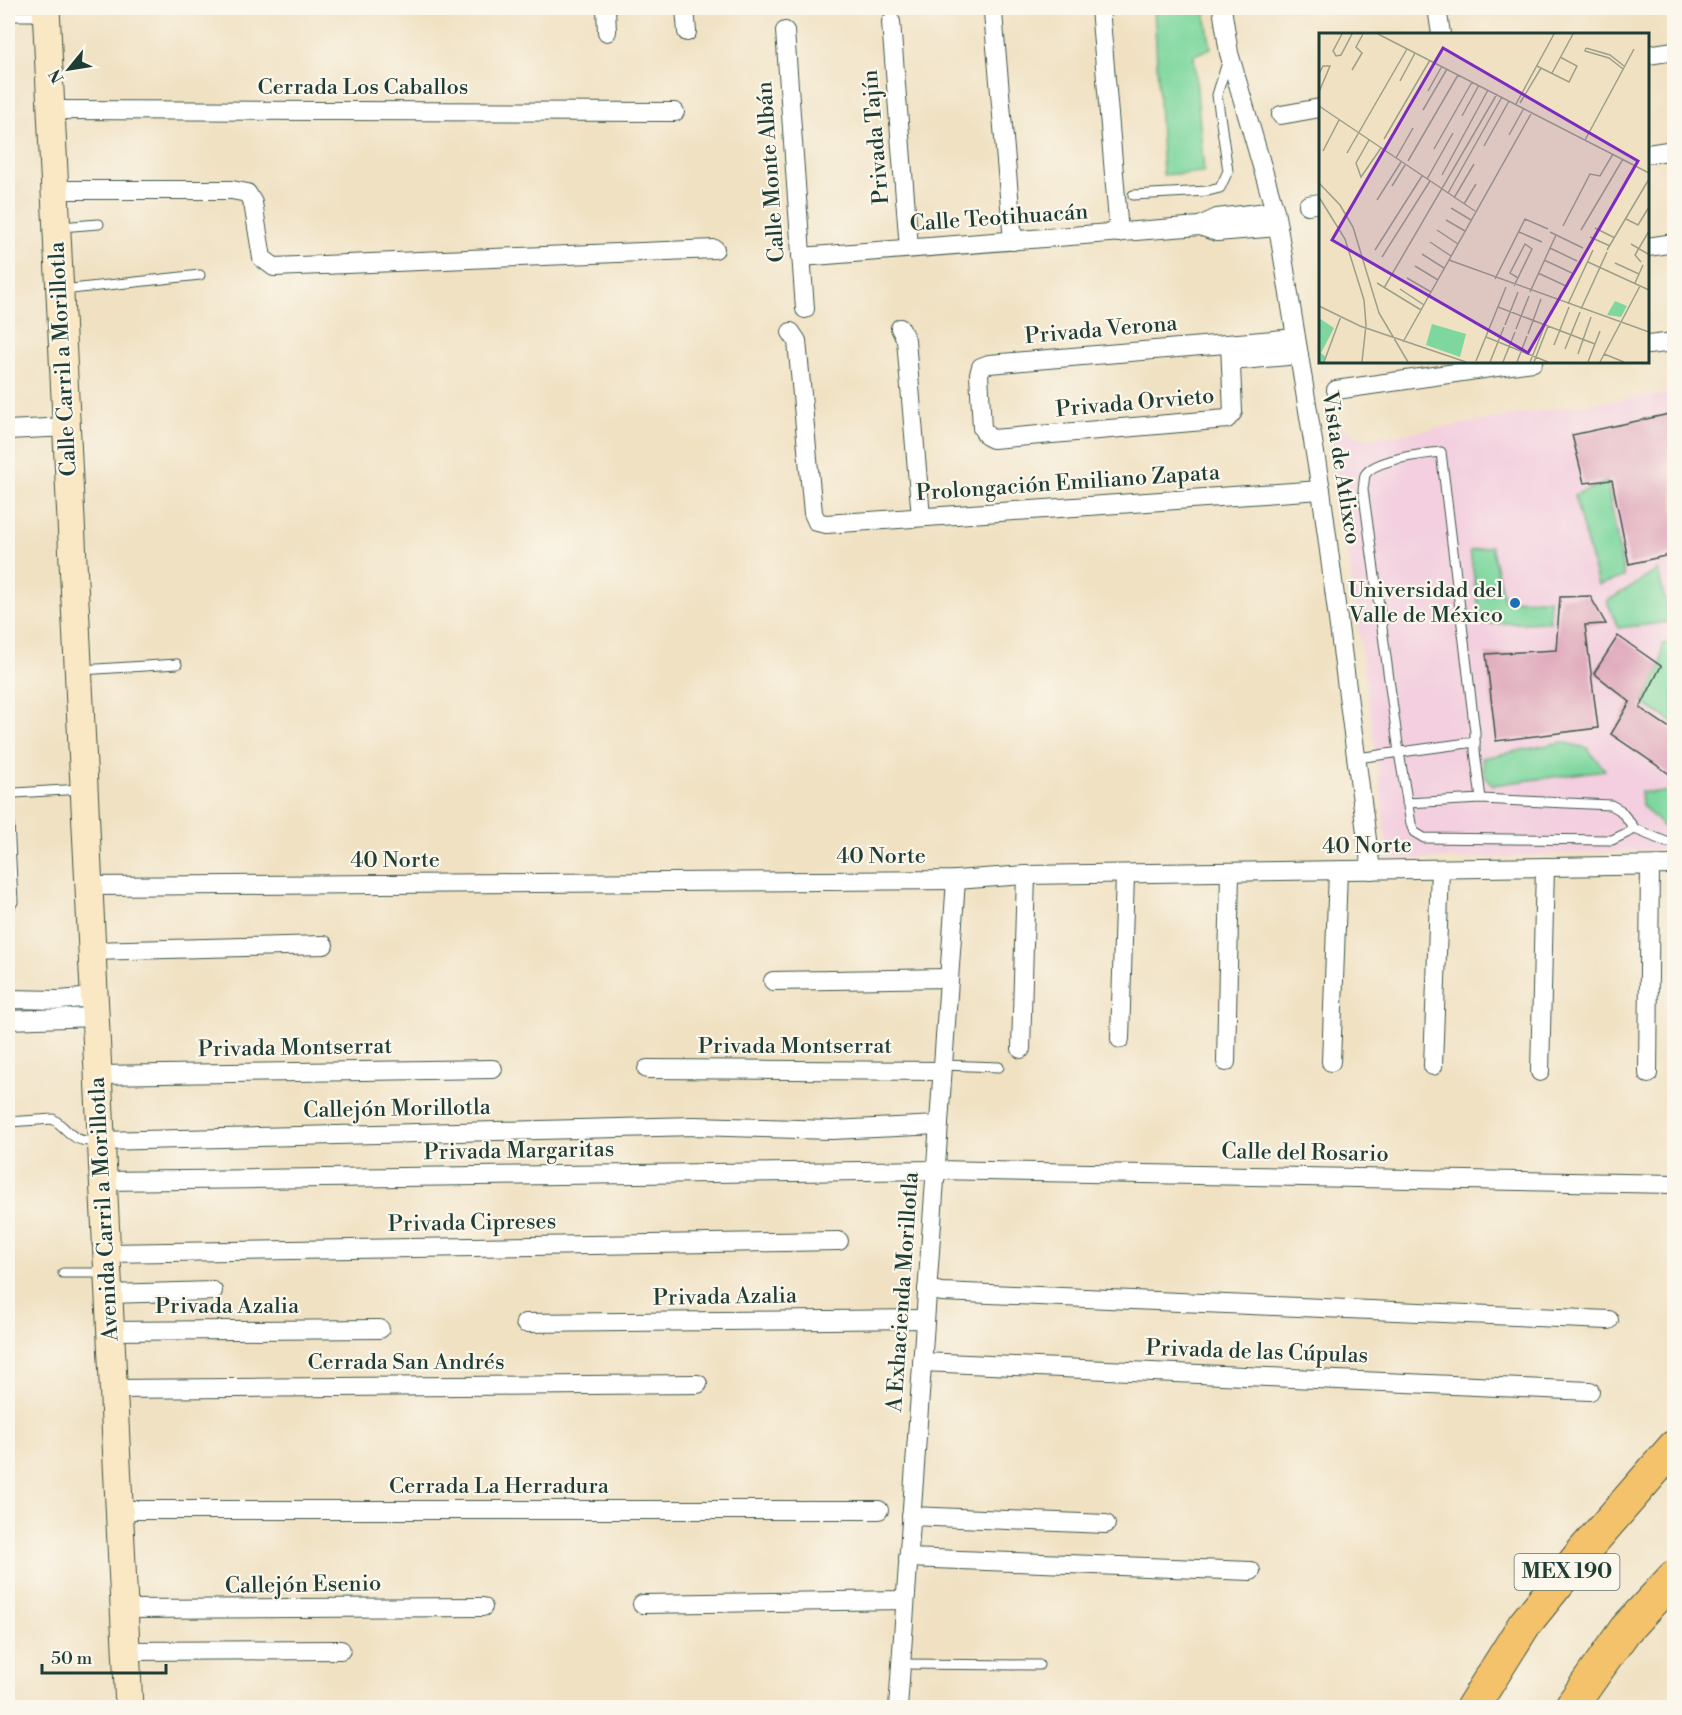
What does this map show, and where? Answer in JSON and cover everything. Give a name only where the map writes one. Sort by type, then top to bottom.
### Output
[{"type":"highway","name":"MEX 190","points":[[1472,1707],[1524,1625],[1674,1447]]},
{"type":"highway","name":"MEX 190","points":[[1571,1706],[1625,1630],[1674,1577]]},
{"type":"street","points":[[606,8],[608,32]]},
{"type":"street","points":[[685,8],[687,32]]},
{"type":"street","points":[[1100,8],[1119,233]]},
{"type":"street","name":"Vista de Atlixco","points":[[1222,8],[1229,53],[1276,219],[1298,346],[1322,490],[1371,870]]},
{"type":"street","points":[[1437,8],[1441,33]]},
{"type":"street","name":"Calle Carril a Morillotla","points":[[46,12],[81,710]]},
{"type":"street","points":[[993,13],[1013,241]]},
{"type":"street","name":"Privada Tajín","points":[[891,22],[909,248]]},
{"type":"street","name":"Calle Monte Albán","points":[[785,31],[805,309]]},
{"type":"street","points":[[1649,55],[1674,51]]},
{"type":"street","points":[[1281,115],[1319,108]]},
{"type":"street","name":"Cerrada Los Caballos","points":[[51,110],[675,112]]},
{"type":"street","points":[[1649,154],[1674,150]]},
{"type":"street","points":[[55,190],[232,190],[247,193],[253,202],[262,258],[274,267],[715,249]]},
{"type":"street","name":"Calle Teotihuacán","points":[[801,257],[1200,226],[1217,218],[1276,219]]},
{"type":"street","points":[[1649,247],[1674,243]]},
{"type":"street","points":[[900,328],[906,340],[921,517]]},
{"type":"street","name":"Prolongación Emiliano Zapata","points":[[791,332],[797,341],[813,513],[817,522],[826,524],[1322,490]]},
{"type":"street","points":[[1649,345],[1674,342]]},
{"type":"street","name":"Privada Verona","points":[[987,436],[982,428],[979,375],[981,367],[989,364],[1230,352],[1298,346]]},
{"type":"street","name":"Privada Orvieto","points":[[987,436],[993,439],[1227,419],[1233,412],[1230,352]]},
{"type":"street","points":[[1336,390],[1492,364],[1512,363]]},
{"type":"street","points":[[8,430],[67,427]]},
{"type":"street","name":"Avenida Carril a Morillotla","points":[[81,710],[129,1707]]},
{"type":"street","name":"40 Norte","points":[[88,886],[956,880],[1026,875],[1674,865]]},
{"type":"street","points":[[1648,1074],[1650,866]]},
{"type":"street","points":[[1540,1072],[1545,867]]},
{"type":"street","points":[[1433,1066],[1440,869]]},
{"type":"street","points":[[1331,1062],[1338,871]]},
{"type":"street","points":[[1226,1062],[1230,872]]},
{"type":"street","points":[[1120,1039],[1125,874]]},
{"type":"street","points":[[1021,1049],[1026,875]]},
{"type":"street","name":"A Exhacienda Morillotla","points":[[898,1707],[956,880]]},
{"type":"street","points":[[91,951],[324,945]]},
{"type":"street","points":[[773,981],[949,978]]},
{"type":"street","points":[[8,999],[33,999],[94,1007]]},
{"type":"street","points":[[33,999],[35,1019]]},
{"type":"street","points":[[8,1020],[35,1019],[94,1007]]},
{"type":"street","name":"Privada Montserrat","points":[[647,1069],[942,1068]]},
{"type":"street","name":"Privada Montserrat","points":[[98,1075],[493,1069]]},
{"type":"street","name":"Callejón Morillotla","points":[[101,1141],[695,1126],[832,1130],[939,1125]]},
{"type":"street","name":"Privada Margaritas","points":[[103,1181],[935,1170]]},
{"type":"street","name":"Calle del Rosario","points":[[935,1170],[1674,1184]]},
{"type":"street","name":"Privada Cipreses","points":[[108,1273],[839,1241]]},
{"type":"street","points":[[108,1273],[213,1291]]},
{"type":"street","points":[[927,1288],[942,1292],[1609,1320]]},
{"type":"street","name":"Privada Azalia","points":[[525,1323],[925,1319]]},
{"type":"street","name":"Privada Azalia","points":[[110,1331],[380,1329]]},
{"type":"street","name":"Privada de las Cúpulas","points":[[922,1362],[1590,1391]]},
{"type":"street","name":"Cerrada San Andrés","points":[[113,1389],[698,1384]]},
{"type":"street","name":"Cerrada La Herradura","points":[[119,1509],[879,1510]]},
{"type":"street","points":[[911,1516],[1106,1524]]},
{"type":"street","points":[[908,1558],[1251,1571]]},
{"type":"street","points":[[642,1604],[905,1600]]},
{"type":"street","name":"Callejón Esenio","points":[[123,1609],[483,1607]]},
{"type":"street","points":[[125,1650],[341,1650]]},
{"type":"lane","points":[[8,16],[46,12]]},
{"type":"lane","points":[[1133,195],[1208,191],[1220,188],[1228,171],[1217,94],[1229,53]]},
{"type":"lane","points":[[57,227],[99,224]]},
{"type":"lane","points":[[60,290],[200,275]]},
{"type":"lane","points":[[1481,799],[1441,452],[1404,457],[1373,468],[1365,475],[1363,489],[1399,752],[1414,831],[1424,838],[1612,840],[1635,829]]},
{"type":"lane","points":[[79,671],[177,664]]},
{"type":"lane","points":[[1357,758],[1475,742]]},
{"type":"lane","points":[[8,909],[12,902],[8,802],[10,797],[15,793],[84,789]]},
{"type":"lane","points":[[1407,803],[1481,799],[1611,805],[1620,810],[1635,829],[1666,842],[1674,842]]},
{"type":"lane","points":[[942,1068],[999,1067]]},
{"type":"lane","points":[[8,1122],[53,1119],[74,1138],[86,1142],[101,1141]]},
{"type":"lane","points":[[63,1273],[108,1273]]},
{"type":"lane","points":[[901,1664],[1038,1665]]},
{"type":"shaded area","name":"Universidad del Valle de México","points":[[1674,393],[1674,849],[1468,859],[1388,859],[1379,775],[1347,548],[1324,409],[1347,431],[1370,438],[1571,406]]},
{"type":"green space","points":[[1154,8],[1204,8],[1211,48],[1194,55],[1204,172],[1163,175]]},
{"type":"green space","points":[[1607,482],[1624,577],[1598,585],[1574,495]]},
{"type":"green space","points":[[1491,546],[1504,600],[1549,599],[1550,622],[1481,624],[1470,551]]},
{"type":"green space","points":[[1658,570],[1670,622],[1618,628],[1607,601]]},
{"type":"green space","points":[[1674,643],[1674,723],[1643,703],[1661,666],[1662,644]]},
{"type":"green space","points":[[1562,742],[1587,748],[1605,770],[1493,785],[1484,776],[1482,758]]},
{"type":"green space","points":[[1641,792],[1674,792],[1674,825],[1663,827],[1642,805]]},
{"type":"building","points":[[1674,413],[1674,554],[1629,564],[1612,480],[1584,483],[1572,435]]},
{"type":"building","points":[[1590,596],[1606,624],[1585,625],[1598,728],[1496,741],[1486,654],[1556,650],[1560,597]]},
{"type":"building","points":[[1618,636],[1661,666],[1640,708],[1674,731],[1674,777],[1611,734],[1630,702],[1594,673]]},
{"type":"place","name":"Universidad del Valle de México","points":[[1515,603]]}]
